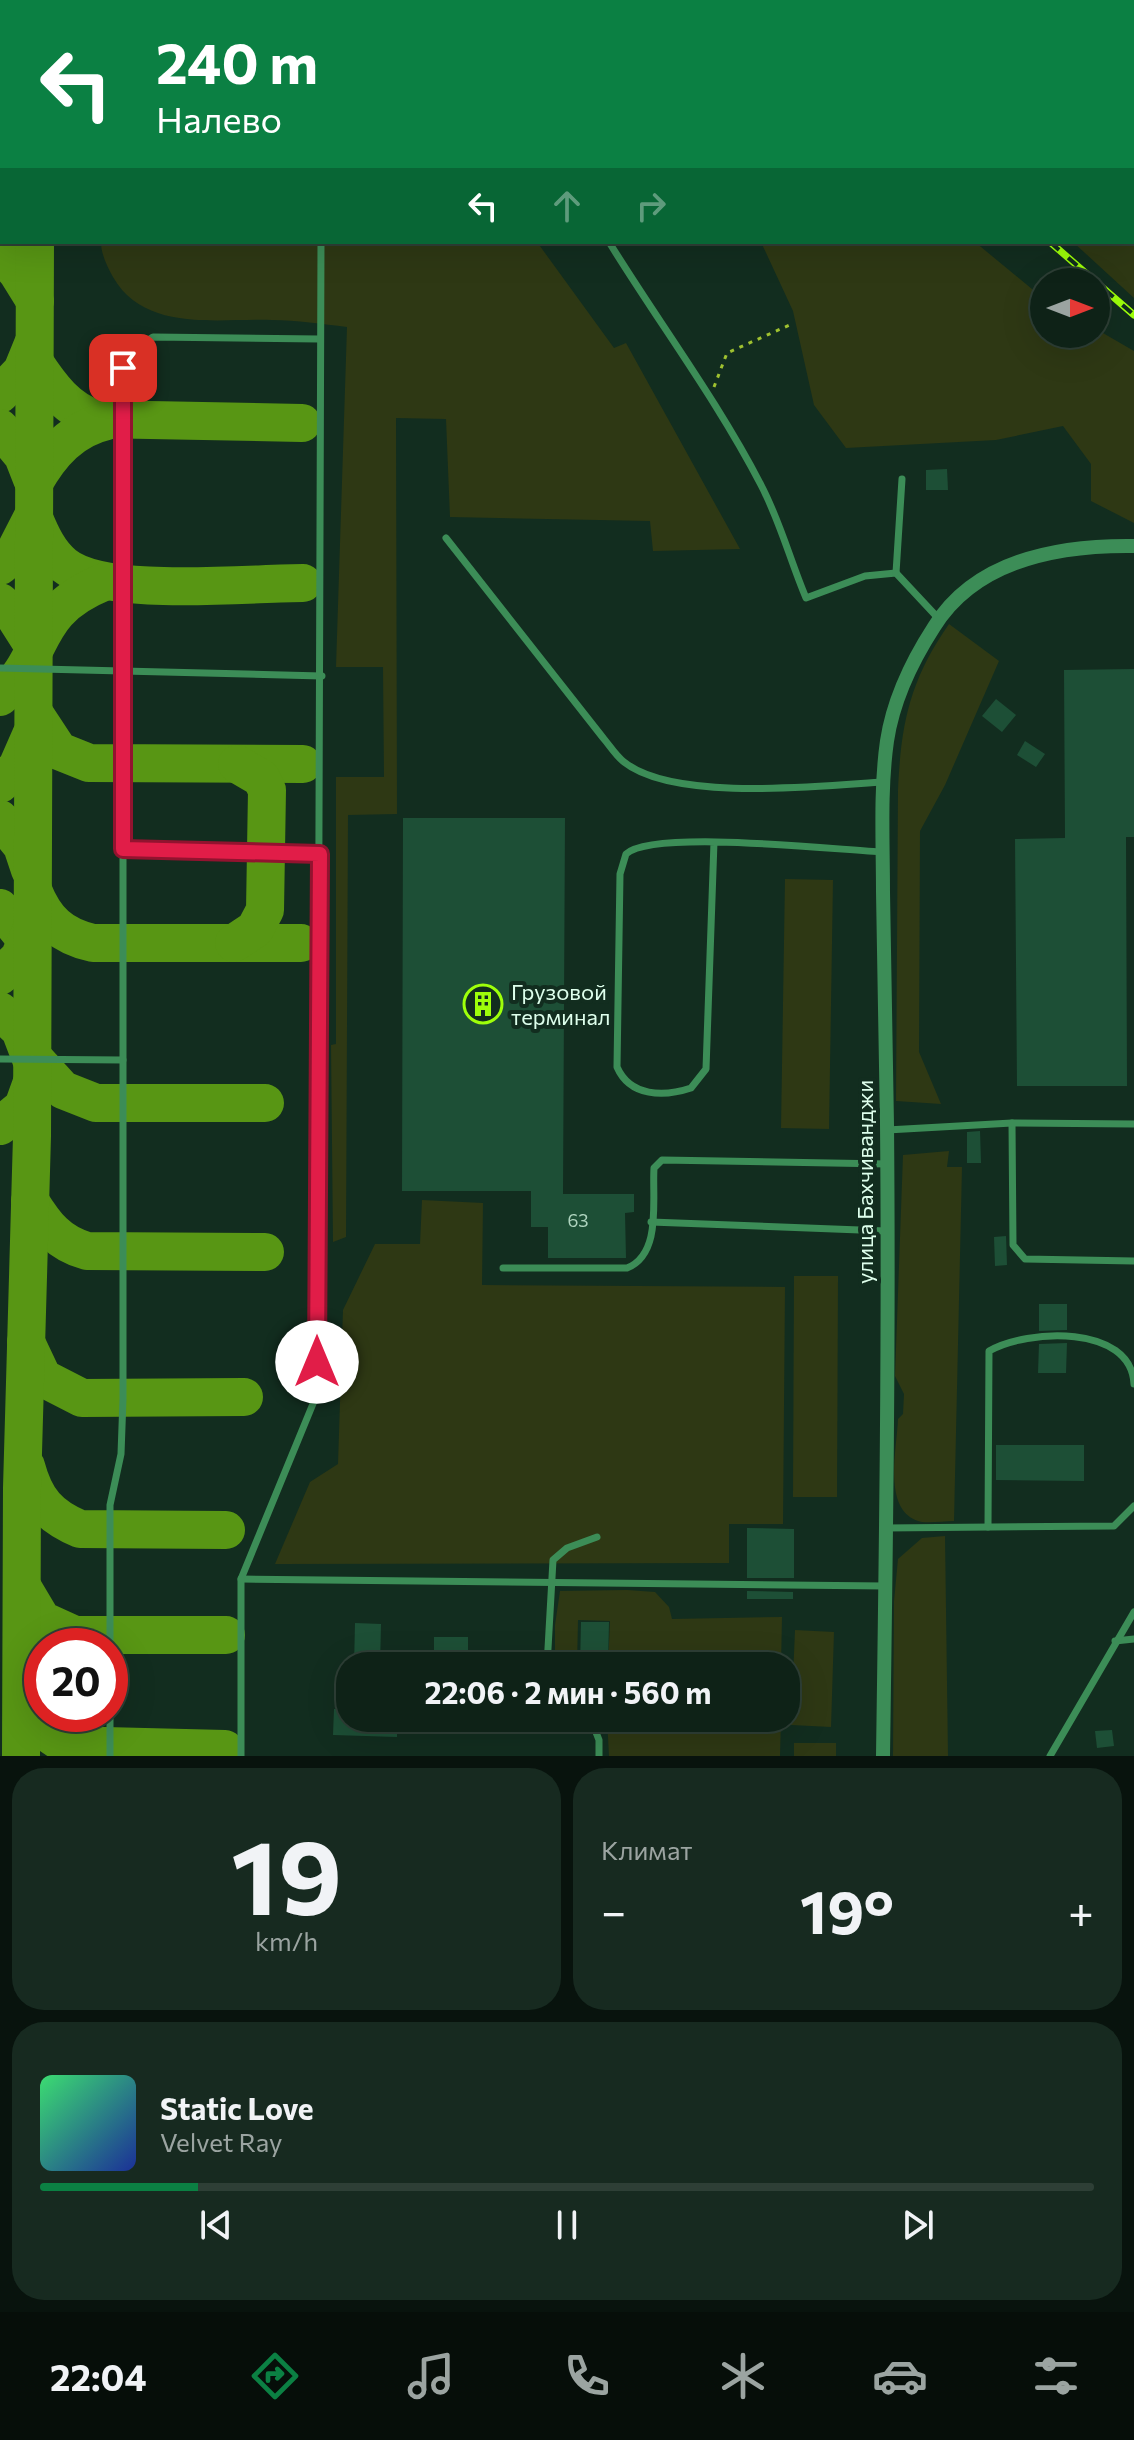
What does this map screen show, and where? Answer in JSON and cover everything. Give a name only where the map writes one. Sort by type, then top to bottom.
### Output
[{"type":"street","name":"улица Бахчиванджи","points":[[883,1756],[887,1130],[883,782],[893,713],[912,667],[939,619],[989,576],[1026,558],[1076,547],[1134,546]]},
{"type":"lane","points":[[241,1756],[241,1579],[317,1394],[322,676],[321,244]]},
{"type":"lane","points":[[610,244],[711,398],[761,484],[784,535],[806,598],[865,576],[896,573]]},
{"type":"lane","points":[[110,1756],[110,1505],[121,1454],[123,1399],[123,368],[129,352],[153,337],[319,339]]},
{"type":"lane","points":[[902,479],[896,573],[939,619]]},
{"type":"lane","points":[[446,538],[624,762],[642,772],[713,786],[771,791],[816,784],[883,782]]},
{"type":"lane","points":[[0,668],[322,676]]},
{"type":"lane","points":[[714,842],[706,1069],[691,1088],[648,1093],[631,1086],[617,1067],[622,862],[632,848],[714,842],[883,852]]},
{"type":"lane","points":[[123,849],[320,854]]},
{"type":"lane","points":[[0,1059],[123,1060]]},
{"type":"lane","points":[[887,1130],[1012,1123],[1134,1124]]},
{"type":"lane","points":[[1012,1123],[1013,1245],[1025,1259],[1134,1261]]},
{"type":"lane","points":[[503,1268],[627,1268],[645,1257],[651,1222],[654,1168],[662,1160],[887,1164]]},
{"type":"lane","points":[[651,1222],[886,1231]]},
{"type":"lane","points":[[988,1527],[989,1351],[1020,1338],[1085,1338],[1124,1353],[1133,1369],[1134,1384]]},
{"type":"lane","points":[[885,1528],[1114,1526],[1134,1506]]},
{"type":"lane","points":[[548,1652],[553,1560],[567,1548],[597,1537]]},
{"type":"lane","points":[[241,1579],[885,1586]]},
{"type":"lane","points":[[1050,1756],[1134,1612]]},
{"type":"lane","points":[[1115,1641],[1134,1639]]},
{"type":"lane","points":[[596,1732],[599,1756]]},
{"type":"path","points":[[711,398],[727,353],[794,323]]},
{"type":"green space","points":[[101,244],[538,244],[614,348],[626,343],[740,549],[653,551],[650,521],[450,517],[446,419],[396,418],[397,814],[348,815],[346,1237],[333,1242],[331,1045],[336,1044],[336,777],[384,777],[383,667],[336,667],[347,327],[281,320],[206,320],[163,315],[127,295],[113,277]]},
{"type":"green space","points":[[762,244],[977,244],[1030,287],[1030,348],[1110,348],[1110,337],[1134,351],[1134,523],[1091,501],[1091,464],[1063,426],[996,440],[846,448],[814,405],[793,311]]},
{"type":"green space","points":[[1075,244],[1134,244],[1134,298],[1110,276],[1110,268],[1101,268]]},
{"type":"green space","points":[[949,624],[999,661],[945,785],[920,831],[919,1052],[941,1104],[896,1101],[898,790],[910,703],[925,664]]},
{"type":"green space","points":[[785,879],[833,880],[829,1129],[781,1128]]},
{"type":"green space","points":[[949,1151],[947,1167],[962,1167],[954,1521],[922,1522],[909,1517],[901,1507],[894,1479],[898,1419],[903,1414],[904,1394],[895,1376],[903,1155]]},
{"type":"green space","points":[[422,1200],[483,1203],[482,1285],[785,1287],[783,1524],[729,1524],[729,1563],[275,1564],[310,1482],[338,1464],[343,1310],[375,1244],[420,1244]]},
{"type":"green space","points":[[794,1276],[838,1276],[837,1497],[793,1497]]},
{"type":"green space","points":[[945,1536],[948,1756],[893,1756],[894,1601],[898,1559],[922,1538]]},
{"type":"green space","points":[[560,1591],[655,1592],[669,1607],[672,1619],[782,1617],[781,1652],[609,1652],[610,1621],[578,1620],[577,1652],[555,1652]]},
{"type":"green space","points":[[795,1630],[834,1632],[831,1727],[800,1725],[800,1652],[794,1652]]},
{"type":"green space","points":[[608,1732],[781,1732],[780,1756],[609,1756]]},
{"type":"green space","points":[[794,1743],[836,1743],[836,1756],[794,1756]]},
{"type":"building","points":[[947,469],[948,490],[926,490],[926,470]]},
{"type":"building","points":[[1134,669],[1134,837],[1126,837],[1127,1086],[1017,1086],[1015,839],[1065,838],[1064,670]]},
{"type":"building","points":[[996,699],[1016,715],[1002,732],[982,716]]},
{"type":"building","points":[[1025,741],[1045,754],[1036,767],[1017,755]]},
{"type":"building","name":"Грузовой терминал","points":[[403,818],[565,818],[563,1194],[634,1194],[634,1212],[625,1213],[626,1258],[548,1258],[548,1227],[531,1227],[531,1191],[402,1191]]},
{"type":"building","points":[[980,1131],[981,1163],[967,1163],[967,1132]]},
{"type":"building","points":[[1006,1236],[1007,1265],[995,1266],[994,1237]]},
{"type":"building","points":[[1039,1304],[1067,1304],[1067,1330],[1039,1331]]},
{"type":"building","points":[[1067,1343],[1066,1373],[1038,1373],[1039,1344]]},
{"type":"building","points":[[996,1445],[1084,1445],[1084,1481],[996,1480]]},
{"type":"building","points":[[747,1528],[794,1529],[794,1578],[747,1578]]},
{"type":"building","points":[[747,1591],[793,1592],[793,1599],[747,1599]]},
{"type":"building","points":[[581,1622],[609,1622],[608,1652],[580,1652]]},
{"type":"building","points":[[355,1623],[381,1624],[380,1652],[354,1652]]},
{"type":"building","points":[[434,1637],[468,1637],[468,1652],[434,1652]]},
{"type":"building","points":[[334,1709],[336,1732],[397,1732],[397,1737],[333,1735]]},
{"type":"building","points":[[1112,1730],[1114,1746],[1097,1748],[1095,1731]]},
{"type":"taxiway","points":[[21,1756],[22,1488],[32,1136],[35,244]]},
{"type":"taxiway","points":[[0,253],[17,272],[35,301]]},
{"type":"taxiway","points":[[0,394],[22,371],[33,344]]},
{"type":"taxiway","points":[[35,363],[69,404],[97,419],[302,423]]},
{"type":"taxiway","points":[[34,483],[48,462],[73,436],[107,421]]},
{"type":"taxiway","points":[[0,428],[23,456],[32,479]]},
{"type":"taxiway","points":[[0,566],[13,555],[33,516]]},
{"type":"taxiway","points":[[34,518],[54,555],[64,565],[83,575],[110,582],[178,586],[303,583]]},
{"type":"taxiway","points":[[0,697],[15,681],[51,621],[63,607],[104,582]]},
{"type":"taxiway","points":[[0,602],[13,614],[34,647]]},
{"type":"taxiway","points":[[34,713],[59,751],[89,763],[303,764]]},
{"type":"taxiway","points":[[0,784],[17,767],[31,735]]},
{"type":"taxiway","points":[[234,943],[255,929],[265,910],[267,790],[261,778],[237,764]]},
{"type":"taxiway","points":[[0,819],[22,846],[30,870]]},
{"type":"taxiway","points":[[33,890],[43,910],[56,925],[72,936],[93,943],[301,943]]},
{"type":"taxiway","points":[[0,908],[22,935],[32,959]]},
{"type":"taxiway","points":[[0,976],[19,958],[32,928]]},
{"type":"taxiway","points":[[0,1011],[20,1030],[31,1059]]},
{"type":"taxiway","points":[[32,1056],[63,1090],[96,1103],[265,1103]]},
{"type":"taxiway","points":[[0,1126],[23,1107],[32,1082]]},
{"type":"taxiway","points":[[30,1201],[53,1232],[87,1251],[265,1252]]},
{"type":"taxiway","points":[[26,1342],[43,1378],[82,1398],[244,1397]]},
{"type":"taxiway","points":[[26,1466],[34,1488],[45,1505],[80,1529],[226,1530]]},
{"type":"taxiway","points":[[23,1588],[42,1620],[75,1635],[226,1635]]},
{"type":"taxiway","points":[[22,1699],[34,1724],[65,1745],[225,1749]]},
{"type":"railway","points":[[1052,244],[1134,315]]},
{"type":"place","name":"Грузовой терминал","points":[[483,1004]]},
{"type":"route","points":[[123,368],[123,849],[320,854],[317,1362]]}]
